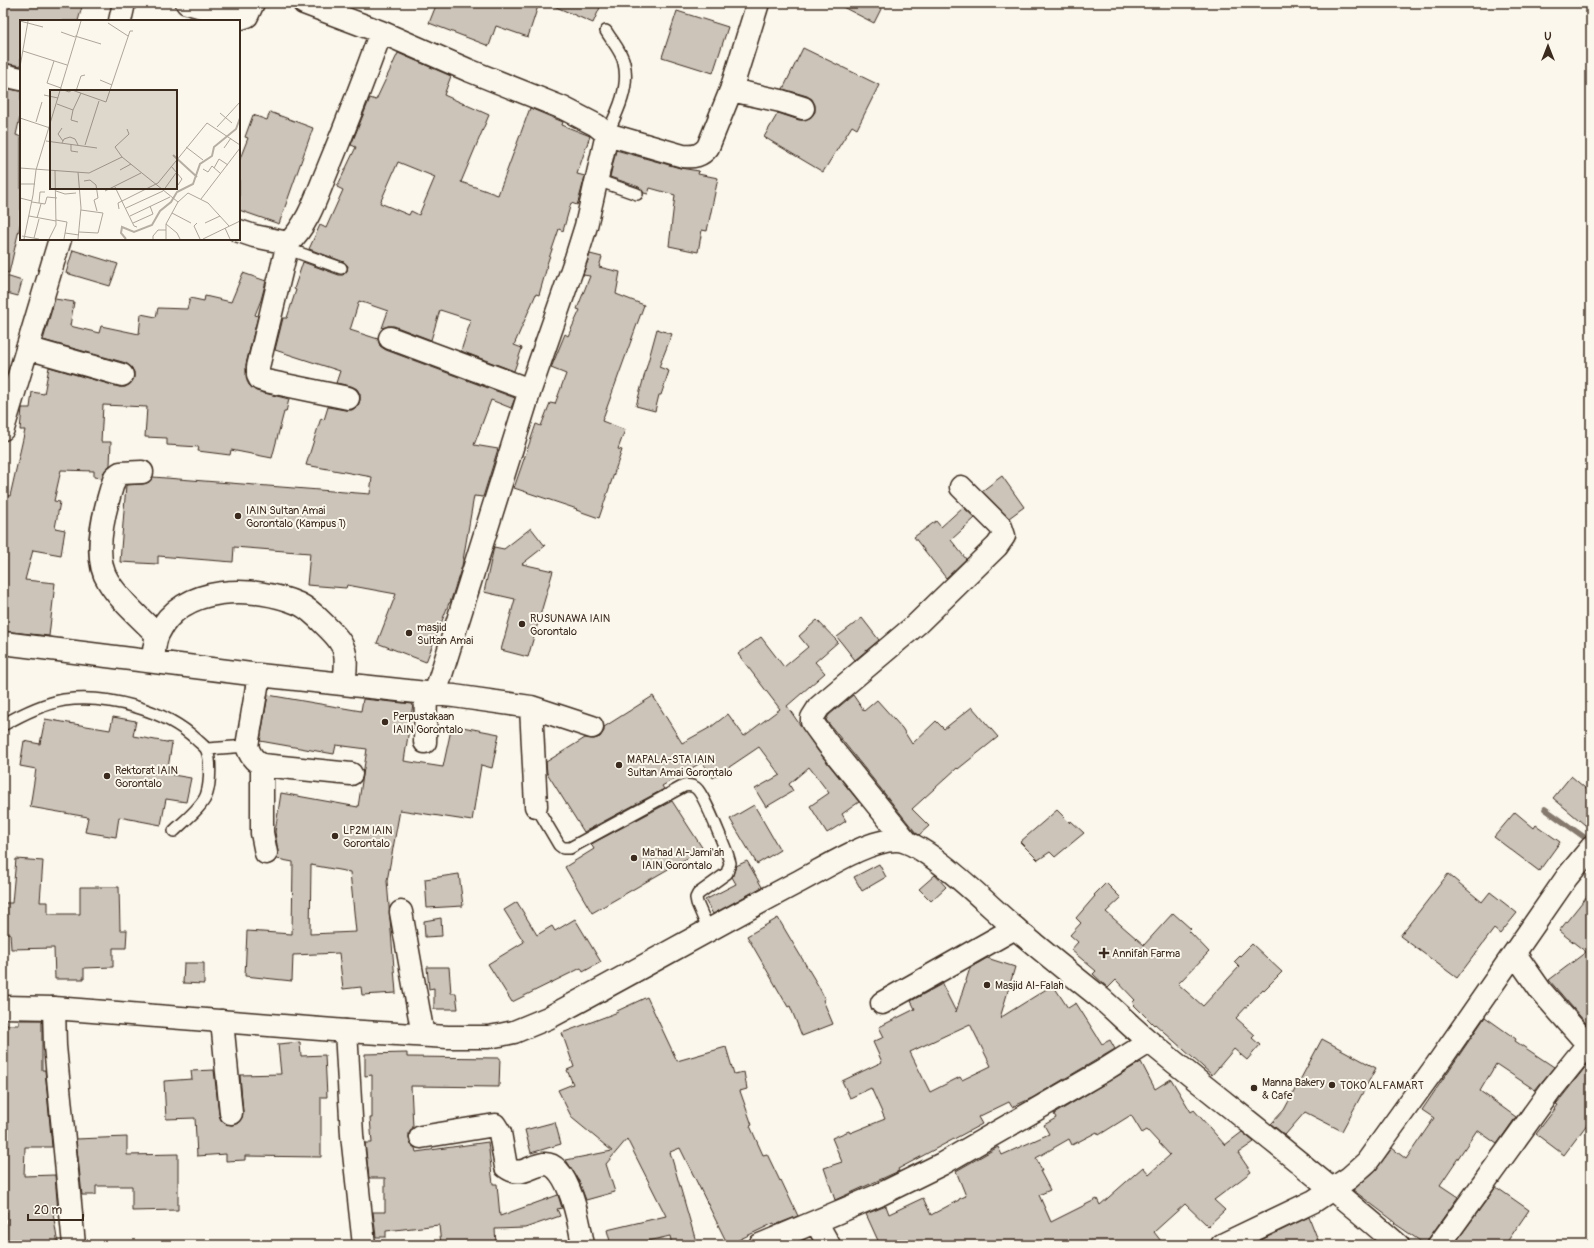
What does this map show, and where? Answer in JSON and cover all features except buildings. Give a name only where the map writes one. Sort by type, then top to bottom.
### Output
[{"type":"street","points":[[120,20],[124,3]]},
{"type":"street","points":[[187,3],[241,18],[246,16],[253,3]]},
{"type":"street","points":[[316,5],[468,70],[563,108],[596,125],[608,134],[683,156],[693,157],[705,152],[708,147],[731,90],[758,3]]},
{"type":"street","points":[[348,398],[260,379],[258,375],[258,367],[288,246],[304,222],[321,186],[357,99],[381,32]]},
{"type":"street","points":[[3,75],[20,79]]},
{"type":"street","points":[[731,90],[782,101],[803,108]]},
{"type":"street","points":[[425,742],[430,694],[530,390],[576,258],[608,134]]},
{"type":"street","points":[[240,231],[288,246]]},
{"type":"street","points":[[3,430],[60,240]]},
{"type":"street","points":[[390,338],[530,390]]},
{"type":"street","points":[[27,348],[122,375]]},
{"type":"street","points":[[142,472],[120,473],[115,477],[101,535],[100,550],[106,580],[157,635]]},
{"type":"street","points":[[907,842],[828,744],[812,722],[812,718],[819,708],[917,624],[997,546],[1004,536],[1001,527],[961,486]]},
{"type":"street","points":[[153,662],[157,635],[178,608],[198,598],[217,593],[242,592],[268,595],[300,604],[314,614],[339,639],[345,653],[346,668],[344,684]]},
{"type":"street","points":[[3,643],[259,675],[454,696],[531,707],[585,725]]},
{"type":"street","points":[[259,675],[247,746],[255,761],[262,765],[351,774]]},
{"type":"street","points":[[531,707],[536,806]]},
{"type":"street","points":[[262,765],[262,833],[266,853]]},
{"type":"street","points":[[3,1007],[54,1008],[346,1031],[488,1037],[514,1032],[548,1018],[781,891],[858,851],[896,840],[907,842],[922,850],[944,866],[1015,928],[1100,998],[1149,1042],[1332,1189],[1398,1245]]},
{"type":"street","points":[[1222,1245],[1314,1201],[1349,1178],[1367,1162],[1567,877],[1590,850]]},
{"type":"street","points":[[401,912],[423,1035]]},
{"type":"street","points":[[882,1003],[1015,928]]},
{"type":"street","points":[[1438,1245],[1551,1090],[1589,1046],[1541,991],[1514,954]]},
{"type":"street","points":[[54,1008],[55,1046],[74,1245]]},
{"type":"street","points":[[222,1021],[231,1113]]},
{"type":"street","points":[[346,1031],[352,1135],[364,1245]]},
{"type":"street","points":[[760,1245],[879,1195],[942,1164],[1103,1071],[1149,1042]]},
{"type":"street","points":[[421,1137],[495,1125],[500,1133],[506,1168],[511,1171],[518,1172],[543,1164],[548,1165],[563,1176],[570,1190],[583,1245]]},
{"type":"street","points":[[816,1222],[829,1245]]},
{"type":"lane","points":[[606,31],[624,62],[626,75],[625,87],[616,117],[608,134]]},
{"type":"lane","points":[[597,180],[637,194]]},
{"type":"lane","points":[[288,246],[341,268]]},
{"type":"lane","points":[[3,725],[30,710],[64,700],[96,699],[133,705],[186,730],[207,749],[210,771],[207,794],[195,812],[174,831]]},
{"type":"lane","points":[[207,749],[247,746]]},
{"type":"lane","points":[[536,806],[559,845],[563,848],[570,848],[684,786],[694,786],[702,795],[730,863],[727,873],[698,894],[696,898],[709,931]]},
{"type":"waterway","points":[[1545,809],[1591,842]]},
{"type":"place","name":"IAIN Sultan Amai Gorontalo (Kampus 1)","points":[[238,516]]},
{"type":"place","name":"RUSUNAWA IAIN Gorontalo","points":[[522,624]]},
{"type":"place","name":"masjid Sultan Amai","points":[[409,633]]},
{"type":"place","name":"Perpustakaan IAIN Gorontalo","points":[[385,722]]},
{"type":"place","name":"MAPALA-STA IAIN Sultan Amai Gorontalo","points":[[619,765]]},
{"type":"place","name":"Rektorat IAIN Gorontalo","points":[[107,776]]},
{"type":"place","name":"LP2M IAIN Gorontalo","points":[[335,836]]},
{"type":"place","name":"Ma'had Al-Jami'ah IAIN Gorontalo","points":[[634,858]]},
{"type":"place","name":"Annifah Farma","points":[[1104,953]]},
{"type":"place","name":"Masjid Al-Falah","points":[[987,985]]},
{"type":"place","name":"TOKO ALFAMART","points":[[1332,1085]]},
{"type":"place","name":"Manna Bakery & Cafe","points":[[1254,1088]]}]
